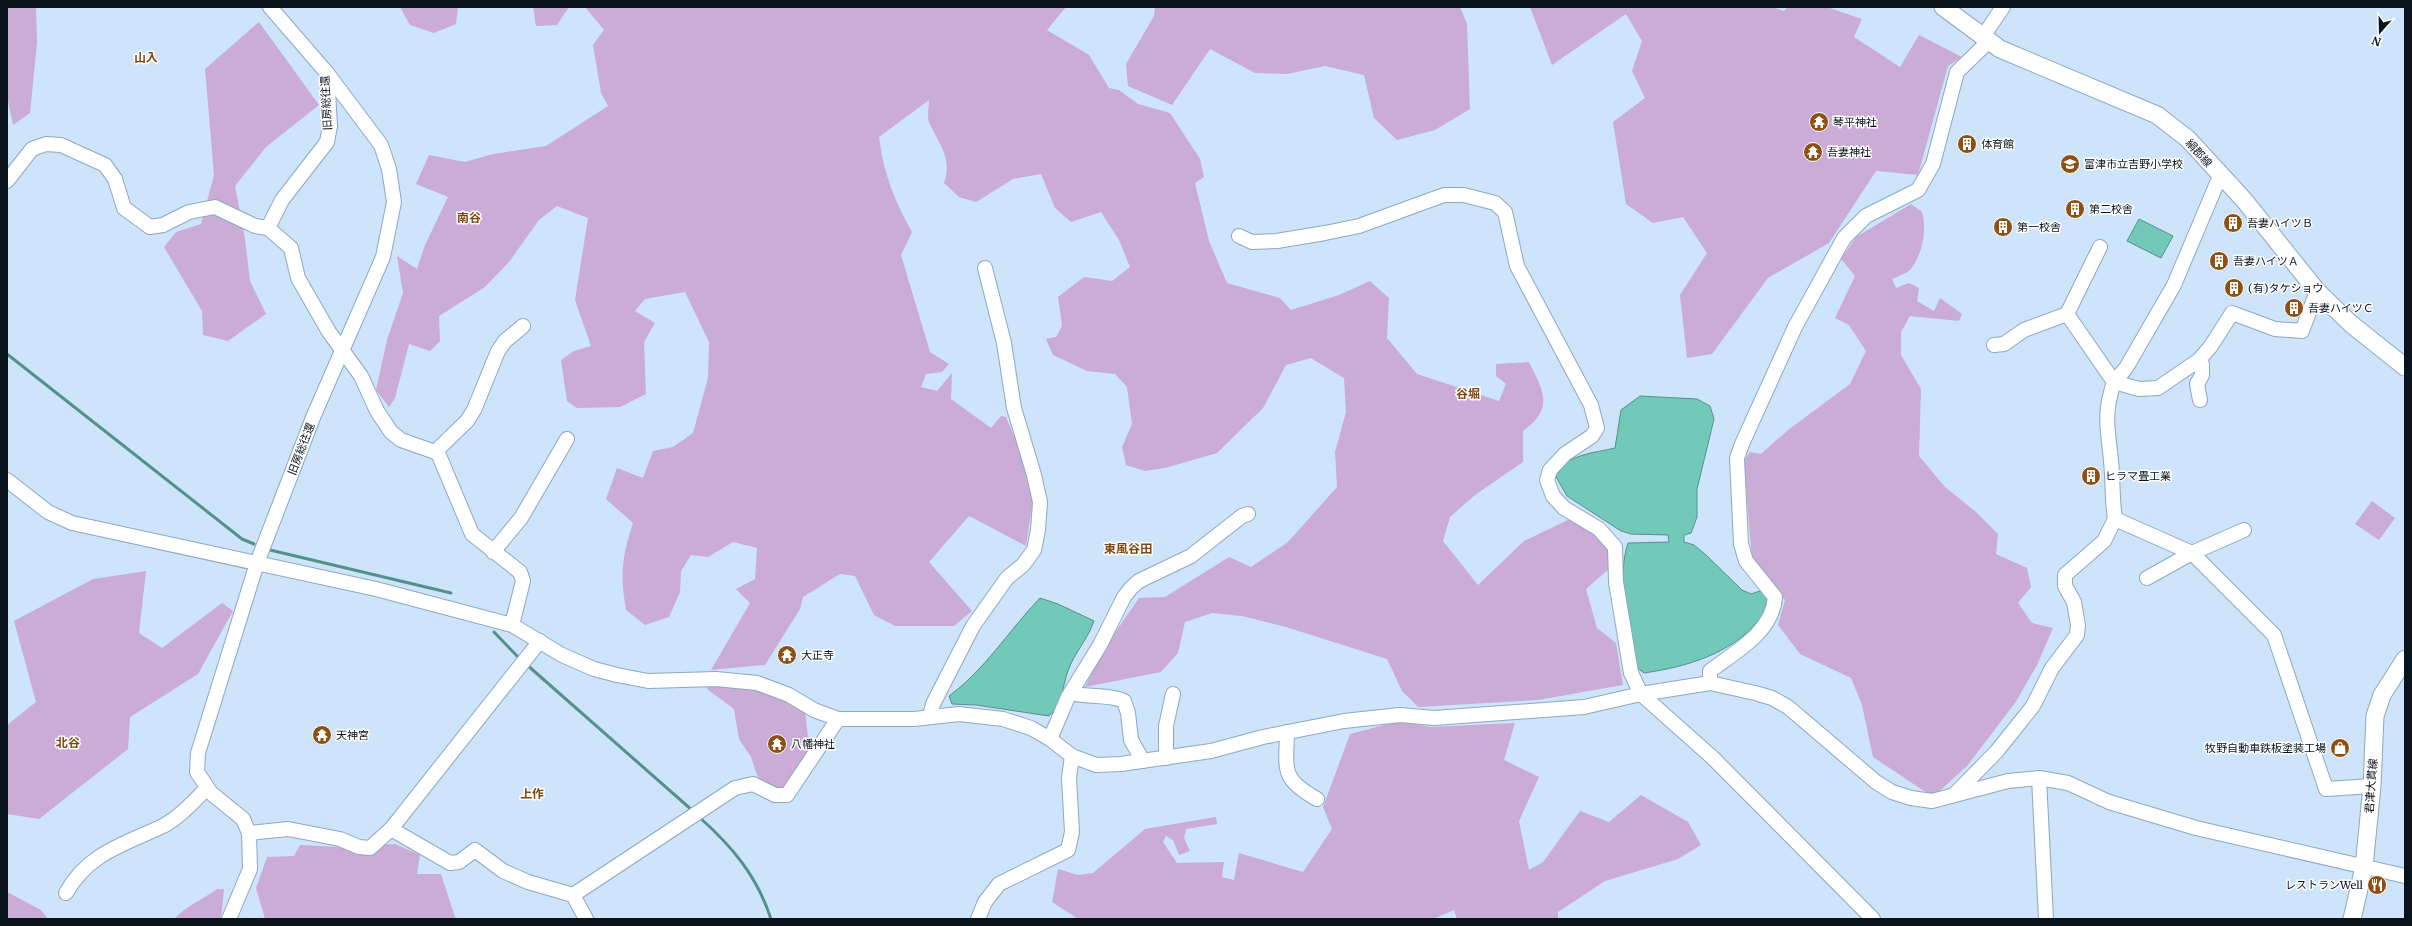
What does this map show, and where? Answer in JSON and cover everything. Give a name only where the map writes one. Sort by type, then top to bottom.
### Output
[{"type":"main road","name":"絹郡線","points":[[1943,7],[2000,50],[2157,115],[2188,139],[2220,176],[2244,200],[2317,291],[2351,324],[2405,367]]},
{"type":"main road","name":"君津大貫線","points":[[2352,919],[2364,867],[2372,786],[2375,716],[2382,695],[2405,659]]},
{"type":"street","name":"旧房総往還","points":[[249,832],[243,819],[207,788],[197,772],[198,753],[257,563],[341,351],[383,257],[394,202],[389,169],[380,145],[327,73],[270,7]]},
{"type":"street","points":[[1710,683],[1710,671],[1763,629],[1774,605],[1775,597],[1746,561],[1741,544],[1737,458],[1742,444],[1795,327],[1844,238],[1866,216],[1918,190],[1933,164],[1957,72],[1985,40],[2003,7]]},
{"type":"street","name":"旧房総往還","points":[[268,228],[282,200],[327,142],[330,126],[327,73]]},
{"type":"street","points":[[7,181],[32,148],[46,144],[61,145],[104,165],[115,179],[124,208],[150,227],[163,224],[189,212],[215,207],[255,226],[268,228],[290,248],[298,278],[341,351],[361,376],[377,412],[391,432],[400,440],[435,452],[443,461],[472,534],[520,572],[523,581],[512,625]]},
{"type":"street","points":[[1954,795],[1997,751],[2033,706],[2052,668],[2078,635],[2078,625],[2074,602],[2065,586],[2065,575],[2104,541],[2115,519],[2111,461],[2106,431],[2107,410],[2114,382],[2126,368],[2174,284],[2220,176]]},
{"type":"street","points":[[1239,236],[1252,242],[1277,241],[1352,228],[1444,195],[1464,195],[1495,203],[1505,212],[1517,266],[1591,405],[1597,428],[1592,436],[1565,454],[1550,470],[1547,480],[1553,496],[1564,508],[1599,529],[1615,547],[1616,582],[1631,673],[1641,694],[1713,758],[1873,919]]},
{"type":"street","points":[[1994,345],[2004,344],[2024,330],[2067,314],[2100,247]]},
{"type":"street","points":[[930,716],[932,704],[973,626],[1007,578],[1023,565],[1034,550],[1038,530],[1040,502],[1034,475],[1014,408],[1004,343],[985,268]]},
{"type":"street","points":[[2067,314],[2114,382],[2139,389],[2158,388],[2198,360],[2211,346],[2232,312],[2275,329],[2302,331],[2317,291]]},
{"type":"street","points":[[435,452],[467,421],[474,410],[498,351],[505,341],[523,326]]},
{"type":"street","points":[[2198,360],[2202,364],[2202,375],[2197,384],[2200,400]]},
{"type":"street","points":[[493,552],[521,518],[567,439]]},
{"type":"street","points":[[7,480],[48,512],[72,523],[389,592],[512,625],[562,655],[594,668],[648,681],[716,679],[757,683],[789,695],[814,710],[838,719],[907,719],[959,714],[1003,719],[1031,728],[1050,739],[1072,756],[1096,765],[1143,761],[1212,751],[1287,732],[1344,721],[1400,715],[1434,718],[1584,707],[1641,694],[1710,683],[1772,698],[1788,707],[1820,732],[1843,756],[1876,782],[1892,792],[1911,798],[1932,801],[2008,781],[2039,778],[2068,784],[2109,802],[2196,828],[2405,876]]},
{"type":"street","points":[[1050,739],[1071,692],[1100,645],[1124,597],[1131,588],[1139,581],[1191,556],[1242,516],[1248,514]]},
{"type":"street","points":[[2115,519],[2192,552],[2274,635],[2326,789],[2372,786]]},
{"type":"street","points":[[2146,578],[2192,552],[2244,530]]},
{"type":"street","points":[[229,919],[250,869],[249,832],[288,829],[340,839],[359,847],[370,848],[390,829],[540,641]]},
{"type":"street","points":[[1071,692],[1085,697],[1108,697],[1124,702],[1128,713],[1131,740],[1143,761]]},
{"type":"street","points":[[1166,758],[1166,726],[1173,694]]},
{"type":"street","points":[[573,895],[686,818],[735,788],[753,784],[774,795],[787,795],[838,719]]},
{"type":"street","points":[[1287,732],[1287,769],[1291,779],[1297,788],[1317,799]]},
{"type":"street","points":[[978,919],[985,902],[999,884],[1068,850],[1072,832],[1069,778],[1072,756]]},
{"type":"street","points":[[2039,778],[2046,919]]},
{"type":"street","points":[[66,893],[81,870],[98,857],[126,841],[164,825],[187,808],[207,788]]},
{"type":"street","points":[[390,829],[450,863],[459,862],[475,850],[503,870],[528,882],[573,895],[586,919]]},
{"type":"shaded area","points":[[7,7],[36,7],[37,43],[30,113],[13,125],[7,96]]},
{"type":"shaded area","points":[[400,7],[458,7],[456,24],[434,33],[410,25]]},
{"type":"shaded area","points":[[533,7],[569,7],[557,25],[536,26]]},
{"type":"shaded area","points":[[585,7],[1066,7],[1047,30],[1089,55],[1109,88],[1119,90],[1138,104],[1170,113],[1200,159],[1204,177],[1195,183],[1209,241],[1227,283],[1280,298],[1291,310],[1339,295],[1370,281],[1389,298],[1387,338],[1417,374],[1499,401],[1506,384],[1496,376],[1496,364],[1529,362],[1539,382],[1543,400],[1539,415],[1533,423],[1523,431],[1523,462],[1475,495],[1450,517],[1443,541],[1478,585],[1524,541],[1570,519],[1610,542],[1610,568],[1586,589],[1597,628],[1616,643],[1623,685],[1538,700],[1418,707],[1402,691],[1387,659],[1286,627],[1242,616],[1212,613],[1185,622],[1178,653],[1161,672],[1085,687],[1103,650],[1139,598],[1165,597],[1229,557],[1251,567],[1288,542],[1337,487],[1335,452],[1346,412],[1344,378],[1311,358],[1286,365],[1263,408],[1217,453],[1165,468],[1145,471],[1126,465],[1122,447],[1132,424],[1127,387],[1115,374],[1087,371],[1053,355],[1046,339],[1056,337],[1062,326],[1058,297],[1084,277],[1112,281],[1130,267],[1119,240],[1101,212],[1071,222],[1055,208],[1041,174],[1013,179],[976,202],[959,197],[944,183],[947,166],[946,158],[928,120],[929,100],[879,137],[883,162],[887,175],[900,209],[912,232],[901,255],[930,352],[949,364],[942,372],[926,374],[921,387],[937,391],[952,373],[951,399],[991,428],[1001,416],[1006,417],[1020,450],[1033,499],[1026,546],[969,516],[929,562],[972,611],[954,626],[895,626],[874,615],[855,576],[840,574],[803,597],[800,609],[765,665],[711,670],[750,603],[736,589],[755,579],[757,548],[733,542],[708,557],[691,555],[681,571],[680,592],[669,617],[645,625],[626,610],[624,597],[624,556],[633,523],[606,499],[617,468],[643,478],[653,451],[673,447],[693,433],[708,378],[709,342],[685,292],[645,299],[635,311],[655,323],[644,342],[646,394],[620,407],[577,408],[567,401],[561,360],[574,351],[591,346],[575,300],[588,218],[557,206],[539,220],[509,262],[485,287],[439,316],[440,341],[430,351],[409,344],[395,398],[389,407],[376,390],[387,340],[403,293],[397,256],[417,269],[425,245],[448,197],[416,184],[429,155],[465,162],[493,154],[546,146],[608,106],[601,93],[593,45],[604,30]]},
{"type":"shaded area","points":[[1155,7],[1460,7],[1467,24],[1470,109],[1435,130],[1397,140],[1374,118],[1364,75],[1325,66],[1287,74],[1255,73],[1210,49],[1172,105],[1128,86],[1126,64],[1154,16]]},
{"type":"shaded area","points":[[1530,7],[1772,7],[1784,11],[1788,7],[1827,7],[1862,19],[1854,37],[1900,67],[1919,35],[1962,57],[1948,66],[1918,175],[1876,171],[1829,243],[1768,278],[1712,354],[1687,358],[1680,295],[1707,253],[1683,217],[1653,223],[1626,204],[1613,122],[1645,98],[1632,71],[1642,41],[1626,14],[1552,65]]},
{"type":"shaded area","points":[[259,22],[319,105],[266,147],[235,186],[245,239],[250,281],[266,314],[228,341],[203,335],[202,311],[164,247],[176,232],[201,224],[214,175],[205,69]]},
{"type":"shaded area","points":[[1911,204],[1922,212],[1924,227],[1923,241],[1918,256],[1911,269],[1905,274],[1892,279],[1896,288],[1909,283],[1919,288],[1917,301],[1934,311],[1940,298],[1962,314],[1959,321],[1910,316],[1901,332],[1901,355],[1921,389],[1919,456],[1945,487],[1976,512],[1998,534],[1996,554],[2027,568],[2031,587],[2018,603],[2032,623],[2053,628],[2037,665],[2015,703],[1967,766],[1933,797],[1873,757],[1862,705],[1851,678],[1800,654],[1778,625],[1785,600],[1752,560],[1744,461],[1750,452],[1761,454],[1788,430],[1850,384],[1866,351],[1849,325],[1835,318],[1855,276],[1841,259],[1856,237]]},
{"type":"shaded area","points":[[2139,219],[2173,236],[2161,258],[2127,241]]},
{"type":"shaded area","points":[[1640,396],[1697,399],[1710,406],[1714,419],[1697,489],[1697,517],[1691,533],[1684,535],[1684,542],[1694,545],[1705,554],[1742,590],[1751,594],[1763,590],[1768,597],[1761,618],[1748,632],[1735,642],[1707,657],[1691,663],[1644,673],[1636,667],[1627,621],[1623,588],[1625,557],[1628,543],[1669,542],[1668,535],[1631,534],[1621,531],[1567,496],[1555,475],[1560,468],[1574,459],[1590,453],[1615,448],[1621,410]]},
{"type":"shaded area","points":[[2372,501],[2395,518],[2379,540],[2355,524]]},
{"type":"shaded area","points":[[146,571],[139,633],[162,648],[222,603],[233,611],[198,674],[130,717],[128,749],[39,819],[7,814],[7,725],[36,702],[14,621],[93,579]]},
{"type":"shaded area","points":[[1040,598],[1058,604],[1094,621],[1071,664],[1060,701],[1054,711],[1049,716],[976,705],[952,704],[949,696],[974,674]]},
{"type":"shaded area","points":[[708,685],[759,691],[783,699],[805,712],[808,737],[813,741],[815,751],[787,789],[764,787],[757,775],[751,757],[739,739],[734,709],[707,689]]},
{"type":"shaded area","points":[[1399,721],[1431,727],[1515,723],[1504,760],[1539,777],[1519,821],[1529,870],[1543,862],[1580,811],[1609,822],[1641,795],[1688,822],[1701,845],[1678,859],[1605,881],[1558,912],[1558,919],[1457,919],[1454,910],[1433,919],[1078,919],[1052,902],[1058,869],[1078,875],[1093,873],[1145,829],[1216,817],[1217,824],[1186,829],[1184,838],[1190,851],[1179,855],[1173,840],[1166,836],[1163,842],[1177,863],[1224,862],[1222,877],[1234,880],[1239,853],[1303,872],[1332,829],[1323,807],[1350,734]]},
{"type":"shaded area","points":[[395,844],[420,855],[417,874],[441,874],[455,917],[459,919],[265,919],[256,888],[267,857],[294,856],[300,845],[341,847]]},
{"type":"shaded area","points":[[217,889],[224,889],[221,919],[174,919],[189,907]]},
{"type":"shaded area","points":[[7,892],[41,910],[48,919],[7,919]]},
{"type":"waterway","points":[[7,354],[242,539],[254,544]]},
{"type":"waterway","points":[[270,550],[451,593]]},
{"type":"waterway","points":[[494,632],[520,659]]},
{"type":"waterway","points":[[526,664],[693,811]]},
{"type":"waterway","points":[[698,816],[732,850],[751,875],[771,919]]},
{"type":"place","name":"琴平神社","points":[[1819,122]]},
{"type":"place","name":"体育館","points":[[1967,144]]},
{"type":"place","name":"吾妻神社","points":[[1813,152]]},
{"type":"place","name":"富津市立吉野小学校","points":[[2070,164]]},
{"type":"place","name":"第二校舎","points":[[2075,209]]},
{"type":"place","name":"吾妻ハイツＢ","points":[[2233,223]]},
{"type":"place","name":"第一校舎","points":[[2003,227]]},
{"type":"place","name":"吾妻ハイツＡ","points":[[2219,261]]},
{"type":"place","name":"(有)タケショウ","points":[[2234,288]]},
{"type":"place","name":"吾妻ハイツＣ","points":[[2294,308]]},
{"type":"place","name":"ヒラマ畳工業","points":[[2091,476]]},
{"type":"place","name":"大正寺","points":[[787,655]]},
{"type":"place","name":"天神宮","points":[[322,735]]},
{"type":"place","name":"八幡神社","points":[[777,744]]},
{"type":"place","name":"牧野自動車鉄板塗装工場","points":[[2340,748]]},
{"type":"place","name":"レストランWell","points":[[2377,885]]},
{"type":"district","name":"山入","points":[[146,57]]},
{"type":"district","name":"南谷","points":[[469,217]]},
{"type":"district","name":"谷堀","points":[[1468,393]]},
{"type":"district","name":"東風谷田","points":[[1128,548]]},
{"type":"district","name":"北谷","points":[[68,742]]},
{"type":"district","name":"上作","points":[[532,793]]}]
